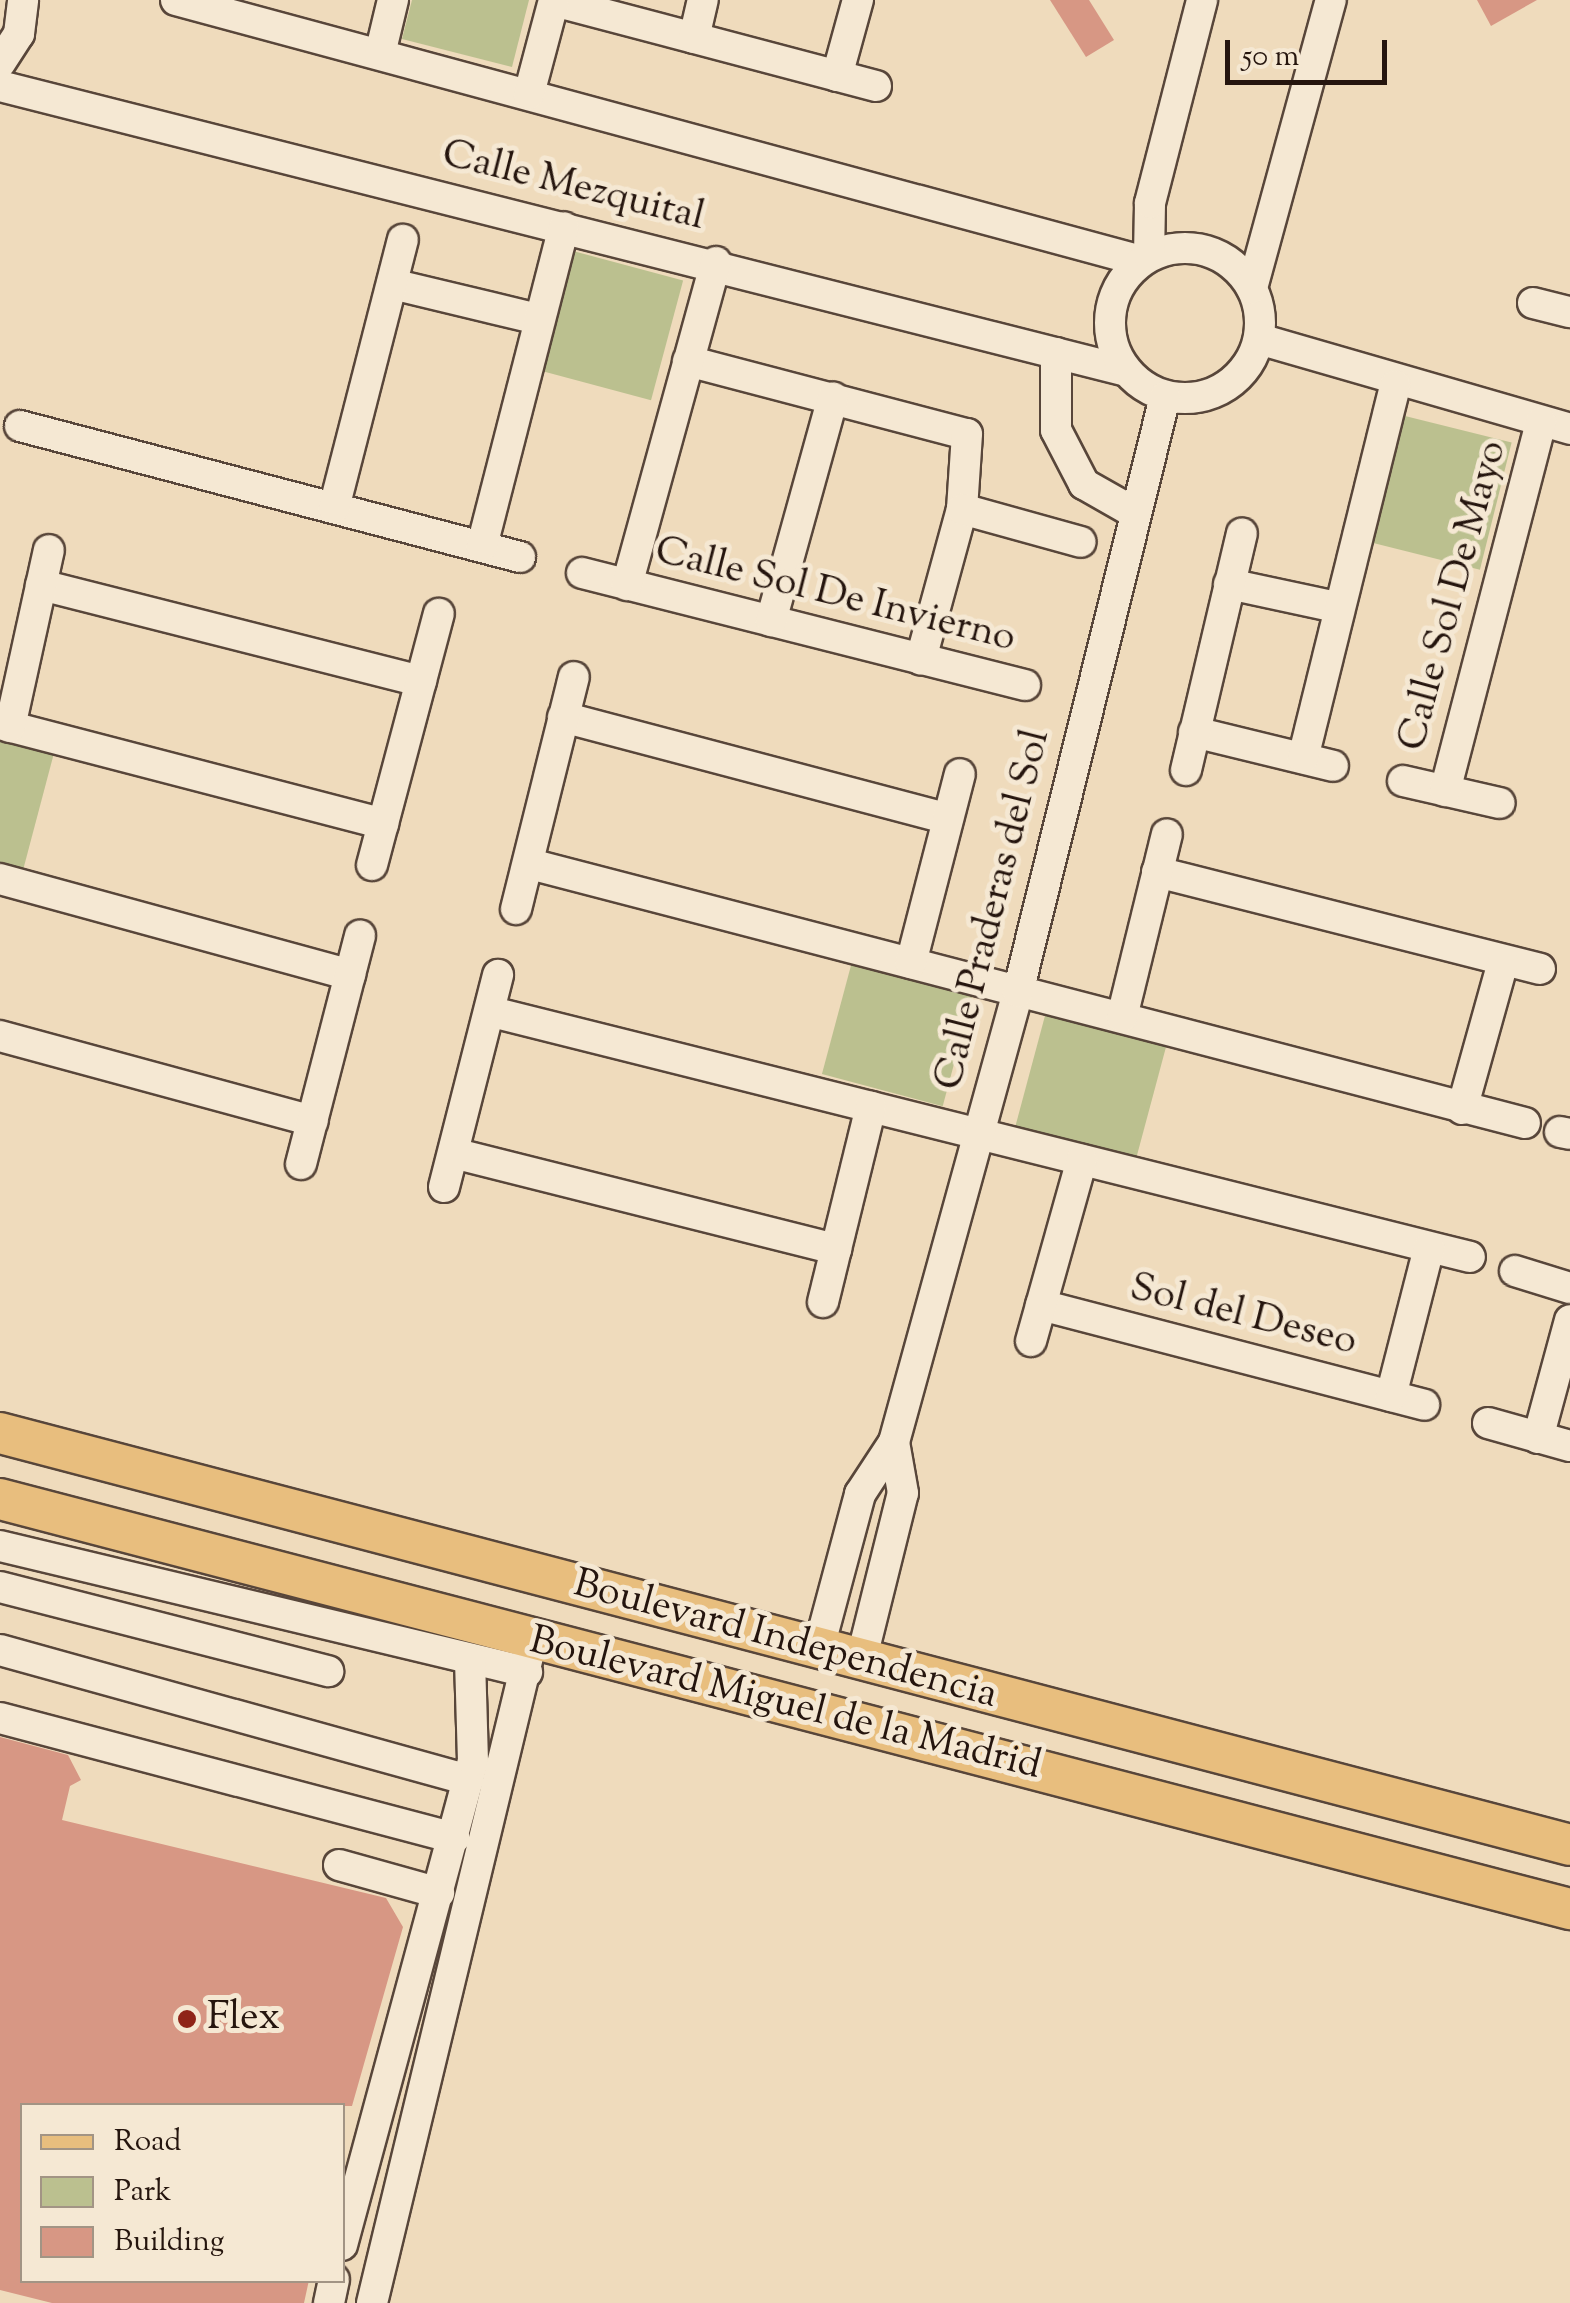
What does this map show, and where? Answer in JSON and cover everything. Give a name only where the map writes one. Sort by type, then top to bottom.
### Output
[{"type":"main road","name":"Boulevard Independencia","points":[[0,1434],[1570,1845]]},
{"type":"main road","name":"Boulevard Miguel de la Madrid","points":[[0,1499],[530,1656],[1570,1909]]},
{"type":"street","points":[[0,63],[20,34],[23,0]]},
{"type":"street","name":"Calle Mezquital","points":[[176,0],[1145,258]]},
{"type":"street","points":[[380,54],[393,0]]},
{"type":"street","points":[[694,38],[704,0]]},
{"type":"street","points":[[838,76],[858,0]]},
{"type":"street","points":[[1145,258],[1150,204],[1202,0]]},
{"type":"street","points":[[1252,288],[1219,255],[1184,248],[1145,258],[1123,278],[1109,325],[1126,371],[1165,396],[1214,394],[1234,381],[1259,339],[1252,288],[1331,0]]},
{"type":"street","points":[[529,94],[554,1],[876,86]]},
{"type":"street","name":"Calle Mezquital","points":[[0,86],[716,262],[1126,371]]},
{"type":"street","points":[[482,546],[564,227]]},
{"type":"street","points":[[334,508],[403,240]]},
{"type":"street","name":"Calle Sol De Invierno","points":[[626,584],[716,262]]},
{"type":"street","points":[[392,284],[538,320]]},
{"type":"street","points":[[1533,303],[1569,309]]},
{"type":"street","points":[[1259,339],[1395,385],[1555,425]]},
{"type":"street","points":[[1056,353],[1056,430],[1071,460],[1100,500],[1135,512]]},
{"type":"street","points":[[688,360],[967,434],[962,509],[921,658]]},
{"type":"street","points":[[1303,758],[1336,607],[1395,385]]},
{"type":"street","points":[[772,621],[833,396]]},
{"type":"street","name":"Calle Praderas del Sol","points":[[894,1442],[1018,992],[1165,396]]},
{"type":"street","name":"Calle Sol De Mayo","points":[[1445,791],[1555,425]]},
{"type":"street","points":[[20,426],[520,557]]},
{"type":"street","points":[[962,509],[1081,542]]},
{"type":"street","points":[[1186,770],[1242,534]]},
{"type":"street","points":[[49,550],[5,726],[383,824]]},
{"type":"street","name":"Calle Sol De Invierno","points":[[582,574],[1025,684]]},
{"type":"street","points":[[1229,584],[1336,607]]},
{"type":"street","points":[[42,585],[421,681]]},
{"type":"street","points":[[372,866],[439,614]]},
{"type":"street","points":[[516,909],[574,678]]},
{"type":"street","points":[[563,717],[948,819]]},
{"type":"street","points":[[1194,732],[1333,766]]},
{"type":"street","points":[[911,963],[960,774]]},
{"type":"street","name":"Calle Sol De Mayo","points":[[1403,781],[1500,804]]},
{"type":"street","points":[[1122,1017],[1168,834]]},
{"type":"street","points":[[530,864],[1462,1109],[1525,1122]]},
{"type":"street","points":[[1157,872],[1540,970]]},
{"type":"street","points":[[0,879],[350,975]]},
{"type":"street","points":[[301,1164],[360,936]]},
{"type":"street","points":[[1462,1109],[1503,962]]},
{"type":"street","points":[[444,1187],[457,1154],[498,975]]},
{"type":"street","points":[[492,1012],[1470,1257]]},
{"type":"street","points":[[0,1036],[312,1121]]},
{"type":"street","points":[[823,1302],[871,1107]]},
{"type":"street","points":[[457,1154],[836,1249]]},
{"type":"street","points":[[1032,1342],[1082,1160]]},
{"type":"street","points":[[1391,1396],[1429,1248]]},
{"type":"street","points":[[1515,1270],[1570,1288]]},
{"type":"street","name":"Sol del Deseo","points":[[1041,1305],[1424,1405]]},
{"type":"street","points":[[1538,1438],[1570,1320]]},
{"type":"street","points":[[1488,1422],[1570,1446]]},
{"type":"street","points":[[818,1651],[860,1494],[894,1442]]},
{"type":"street","points":[[861,1661],[903,1493],[894,1442]]},
{"type":"street","points":[[0,1546],[470,1659],[530,1656],[372,2303]]},
{"type":"street","points":[[1,1591],[328,1670]]},
{"type":"street","points":[[0,1650],[468,1780]]},
{"type":"street","points":[[345,2233],[468,1780],[477,1722],[470,1659]]},
{"type":"street","points":[[0,1718],[454,1838]]},
{"type":"street","points":[[339,1865],[439,1893]]},
{"type":"green space","points":[[412,0],[529,0],[512,67],[402,39]]},
{"type":"green space","points":[[573,251],[683,281],[651,400],[541,371]]},
{"type":"green space","points":[[1401,415],[1512,443],[1480,570],[1369,542]]},
{"type":"green space","points":[[0,737],[54,753],[22,874],[0,868]]},
{"type":"green space","points":[[853,958],[974,990],[943,1106],[822,1074]]},
{"type":"green space","points":[[1046,1012],[1167,1044],[1136,1159],[1015,1127]]},
{"type":"building","points":[[1050,0],[1089,0],[1114,40],[1086,57]]},
{"type":"building","points":[[1477,0],[1537,0],[1491,26]]},
{"type":"building","name":"Flex","points":[[0,1737],[68,1755],[81,1780],[70,1786],[62,1820],[386,1898],[403,1927],[352,2106],[20,2103],[20,2283],[308,2283],[304,2303],[52,2303],[0,2290]]},
{"type":"place","name":"Flex","points":[[187,2019]]}]
